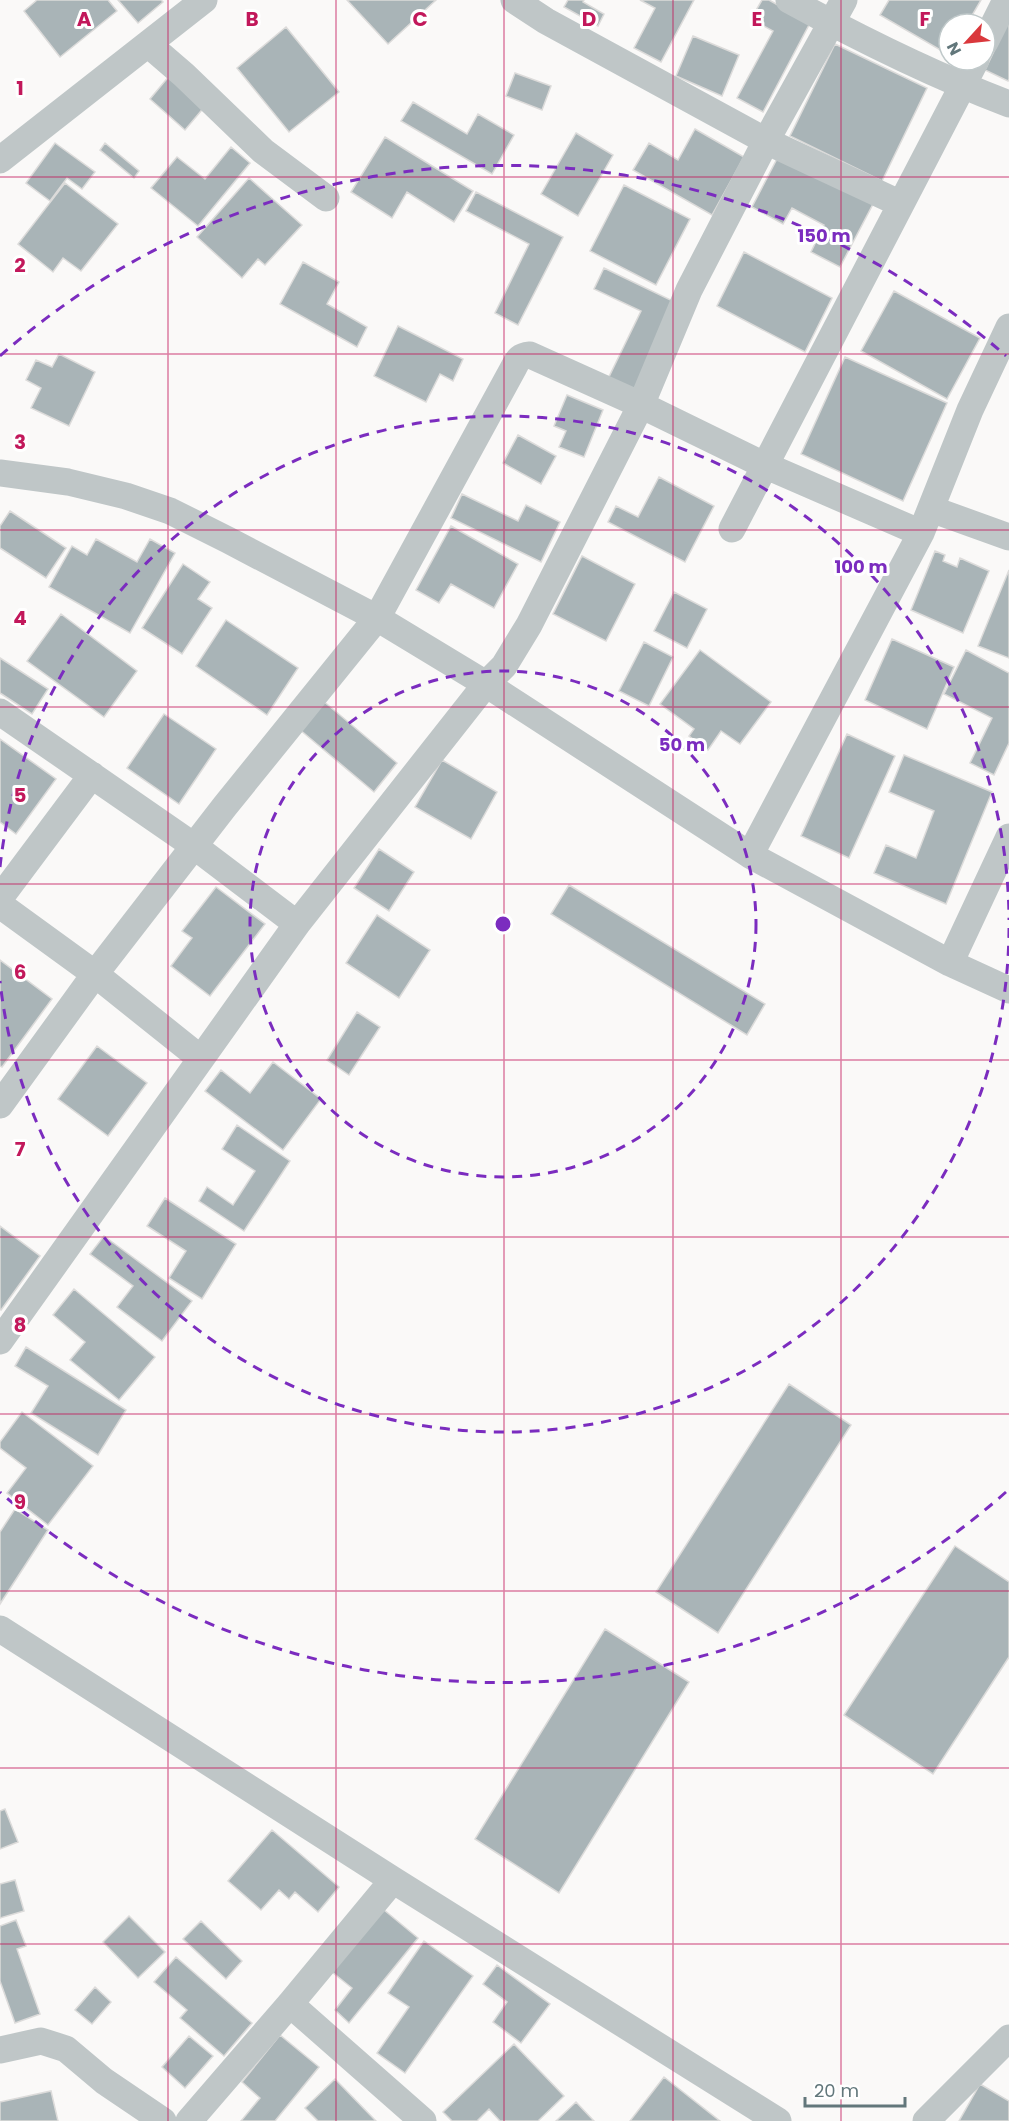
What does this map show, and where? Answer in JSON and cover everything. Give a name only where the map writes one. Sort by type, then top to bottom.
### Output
[{"type":"street","points":[[0,160],[204,0]]},
{"type":"street","points":[[514,0],[546,21],[766,141],[901,204]]},
{"type":"street","points":[[789,0],[838,12],[963,87],[1009,104]]},
{"type":"street","points":[[997,18],[1006,0]]},
{"type":"street","points":[[0,1341],[297,924],[486,684],[504,666],[530,625],[641,405],[689,290],[766,141],[838,12]]},
{"type":"street","points":[[148,44],[184,75],[262,150],[326,198]]},
{"type":"street","points":[[732,529],[970,72]]},
{"type":"street","points":[[750,855],[926,521],[970,410],[1009,327]]},
{"type":"street","points":[[0,1106],[95,974],[194,846],[377,618],[519,358],[530,355],[641,405],[764,465],[926,521],[1009,537]]},
{"type":"street","points":[[0,473],[68,482],[170,511],[377,618],[486,684],[750,855],[950,963],[1009,990]]},
{"type":"street","points":[[0,712],[194,846],[297,924]]},
{"type":"street","points":[[0,898],[92,775]]},
{"type":"street","points":[[950,963],[1009,837]]},
{"type":"street","points":[[0,905],[95,974],[200,1058]]},
{"type":"street","points":[[0,1629],[393,1880],[778,2121]]},
{"type":"street","points":[[189,2121],[393,1880]]},
{"type":"street","points":[[290,2004],[423,2121]]},
{"type":"street","points":[[926,2121],[1009,2038]]},
{"type":"street","points":[[0,2050],[41,2041],[66,2049],[104,2081],[164,2121]]},
{"type":"building","points":[[37,0],[108,0],[117,11],[60,57],[24,11]]},
{"type":"building","points":[[118,0],[161,0],[163,2],[138,23]]},
{"type":"building","points":[[347,0],[436,0],[388,44]]},
{"type":"building","points":[[568,0],[584,0],[583,2],[604,14],[598,26],[564,7]]},
{"type":"building","points":[[640,0],[694,0],[661,62],[634,48],[655,8]]},
{"type":"building","points":[[762,0],[769,0],[810,23],[763,112],[737,98],[773,31],[751,19]]},
{"type":"building","points":[[889,0],[981,0],[974,12],[937,12],[937,48],[880,15]]},
{"type":"building","points":[[1009,20],[1008,81],[989,72],[997,72],[997,45]]},
{"type":"building","points":[[286,27],[339,92],[289,132],[237,68]]},
{"type":"building","points":[[693,36],[739,55],[722,96],[676,76]]},
{"type":"building","points":[[835,44],[927,88],[882,181],[790,136]]},
{"type":"building","points":[[515,73],[551,86],[542,110],[506,96]]},
{"type":"building","points":[[170,75],[206,105],[185,130],[150,99]]},
{"type":"building","points":[[413,102],[467,134],[478,114],[514,135],[492,174],[401,121]]},
{"type":"building","points":[[695,129],[744,157],[712,215],[633,170],[649,143],[678,160]]},
{"type":"building","points":[[576,133],[613,155],[578,216],[541,194]]},
{"type":"building","points":[[385,137],[473,191],[454,222],[407,192],[392,218],[351,192]]},
{"type":"building","points":[[55,143],[95,172],[82,189],[67,178],[50,201],[26,183]]},
{"type":"building","points":[[105,143],[139,171],[134,178],[100,150]]},
{"type":"building","points":[[231,147],[250,163],[198,226],[151,188],[177,157],[205,179]]},
{"type":"building","points":[[779,155],[873,204],[840,267],[811,252],[824,225],[792,208],[783,224],[752,207]]},
{"type":"building","points":[[249,178],[302,225],[265,265],[258,259],[242,278],[197,237]]},
{"type":"building","points":[[65,183],[118,224],[81,271],[63,258],[53,272],[18,244]]},
{"type":"building","points":[[624,185],[690,219],[656,285],[590,251]]},
{"type":"building","points":[[476,192],[563,237],[518,325],[495,313],[529,244],[466,211]]},
{"type":"building","points":[[744,252],[832,298],[805,352],[717,306]]},
{"type":"building","points":[[303,262],[339,282],[327,304],[367,327],[357,347],[280,304]]},
{"type":"building","points":[[604,268],[679,304],[634,397],[606,383],[641,311],[594,289]]},
{"type":"building","points":[[894,291],[980,338],[947,399],[861,351]]},
{"type":"building","points":[[398,326],[463,359],[453,381],[440,374],[426,402],[374,376]]},
{"type":"building","points":[[59,354],[95,372],[69,426],[31,408],[41,388],[26,380],[36,360],[52,367]]},
{"type":"building","points":[[845,357],[947,403],[903,501],[801,454]]},
{"type":"building","points":[[567,395],[603,410],[584,457],[559,447],[566,431],[554,426]]},
{"type":"building","points":[[518,435],[556,456],[541,484],[503,463]]},
{"type":"building","points":[[659,477],[714,506],[685,562],[608,522],[616,506],[638,517]]},
{"type":"building","points":[[462,494],[518,521],[526,505],[560,522],[541,562],[451,518]]},
{"type":"building","points":[[10,511],[66,548],[46,578],[0,548],[0,526]]},
{"type":"building","points":[[451,526],[518,564],[494,608],[451,584],[439,603],[416,590]]},
{"type":"building","points":[[96,539],[137,562],[150,539],[175,553],[130,633],[49,587],[72,546],[87,555]]},
{"type":"building","points":[[935,551],[945,555],[943,561],[957,567],[960,558],[989,571],[963,633],[911,610]]},
{"type":"building","points":[[582,556],[635,584],[606,641],[553,614]]},
{"type":"building","points":[[183,564],[210,582],[198,599],[212,608],[182,654],[142,628]]},
{"type":"building","points":[[1009,570],[1009,658],[978,646]]},
{"type":"building","points":[[674,592],[707,609],[687,648],[654,631]]},
{"type":"building","points":[[61,614],[137,671],[104,717],[27,661]]},
{"type":"building","points":[[226,620],[298,668],[267,715],[196,666]]},
{"type":"building","points":[[892,639],[954,667],[927,729],[865,700]]},
{"type":"building","points":[[644,642],[673,657],[649,706],[619,691]]},
{"type":"building","points":[[700,650],[771,702],[740,744],[721,731],[708,750],[689,736],[694,729],[660,704]]},
{"type":"building","points":[[966,650],[1009,673],[1009,743],[994,775],[970,763],[992,718],[944,694]]},
{"type":"building","points":[[0,658],[48,689],[32,714],[0,693]]},
{"type":"building","points":[[322,700],[397,763],[374,792],[299,729]]},
{"type":"building","points":[[164,714],[216,749],[179,804],[127,768]]},
{"type":"building","points":[[847,734],[895,756],[849,858],[801,836]]},
{"type":"building","points":[[0,739],[56,779],[16,834],[0,822]]},
{"type":"building","points":[[904,755],[992,792],[946,904],[874,873],[886,845],[916,858],[934,811],[889,792]]},
{"type":"building","points":[[442,760],[497,792],[471,839],[415,807]]},
{"type":"building","points":[[379,849],[414,872],[389,911],[354,888]]},
{"type":"building","points":[[569,885],[765,1004],[747,1035],[551,914]]},
{"type":"building","points":[[216,887],[265,924],[210,996],[171,966],[192,938],[182,931]]},
{"type":"building","points":[[377,915],[430,950],[399,998],[346,963]]},
{"type":"building","points":[[0,960],[52,999],[2,1067],[0,1066]]},
{"type":"building","points":[[357,1012],[380,1027],[349,1075],[327,1060]]},
{"type":"building","points":[[97,1046],[147,1083],[108,1136],[58,1099]]},
{"type":"building","points":[[273,1062],[321,1099],[283,1150],[205,1091],[221,1070],[250,1093]]},
{"type":"building","points":[[237,1125],[290,1161],[244,1231],[199,1201],[207,1187],[233,1205],[255,1171],[222,1149]]},
{"type":"building","points":[[165,1198],[236,1244],[202,1299],[169,1278],[186,1251],[147,1226]]},
{"type":"building","points":[[0,1226],[40,1256],[1,1310],[0,1309]]},
{"type":"building","points":[[104,1236],[192,1301],[162,1341],[117,1307],[133,1286],[90,1254]]},
{"type":"building","points":[[74,1289],[155,1357],[119,1400],[70,1360],[85,1342],[53,1315]]},
{"type":"building","points":[[26,1347],[126,1410],[98,1455],[31,1413],[48,1386],[15,1366]]},
{"type":"building","points":[[789,1384],[851,1425],[718,1633],[656,1592]]},
{"type":"building","points":[[22,1412],[93,1466],[48,1525],[7,1493],[26,1468],[0,1448],[0,1442]]},
{"type":"building","points":[[15,1509],[48,1530],[0,1604],[0,1532]]},
{"type":"building","points":[[955,1546],[1009,1582],[1009,1657],[933,1774],[844,1715]]},
{"type":"building","points":[[605,1629],[689,1682],[559,1893],[475,1839]]},
{"type":"building","points":[[5,1809],[18,1842],[0,1849],[0,1811]]},
{"type":"building","points":[[272,1830],[339,1887],[318,1912],[295,1892],[289,1899],[279,1890],[261,1910],[228,1881]]},
{"type":"building","points":[[15,1880],[24,1911],[0,1918],[0,1884]]},
{"type":"building","points":[[378,1905],[418,1938],[349,2023],[335,2010],[352,1988],[327,1968]]},
{"type":"building","points":[[129,1916],[165,1952],[138,1978],[103,1942]]},
{"type":"building","points":[[16,1920],[26,1946],[17,1949],[40,2014],[15,2023],[0,1981],[0,1926]]},
{"type":"building","points":[[201,1921],[242,1961],[226,1979],[183,1939]]},
{"type":"building","points":[[424,1941],[473,1976],[405,2073],[377,2053],[409,2007],[388,1993]]},
{"type":"building","points":[[176,1957],[252,2023],[224,2056],[180,2018],[187,2010],[154,1982]]},
{"type":"building","points":[[497,1965],[550,2004],[521,2043],[493,2022],[507,2002],[483,1984]]},
{"type":"building","points":[[95,1987],[111,2002],[92,2024],[75,2010]]},
{"type":"building","points":[[280,2035],[319,2067],[275,2121],[241,2121],[260,2098],[242,2082]]},
{"type":"building","points":[[189,2036],[213,2056],[185,2088],[162,2067]]},
{"type":"building","points":[[514,2044],[564,2096],[538,2121],[500,2121],[489,2109],[477,2121],[452,2121],[443,2112]]},
{"type":"building","points":[[664,2077],[720,2121],[630,2121]]},
{"type":"building","points":[[335,2079],[376,2121],[318,2121],[305,2108]]},
{"type":"building","points":[[980,2084],[1009,2101],[1009,2121],[959,2121]]},
{"type":"building","points":[[51,2091],[58,2121],[0,2121],[0,2102]]},
{"type":"building","points":[[576,2102],[594,2121],[556,2121]]}]
